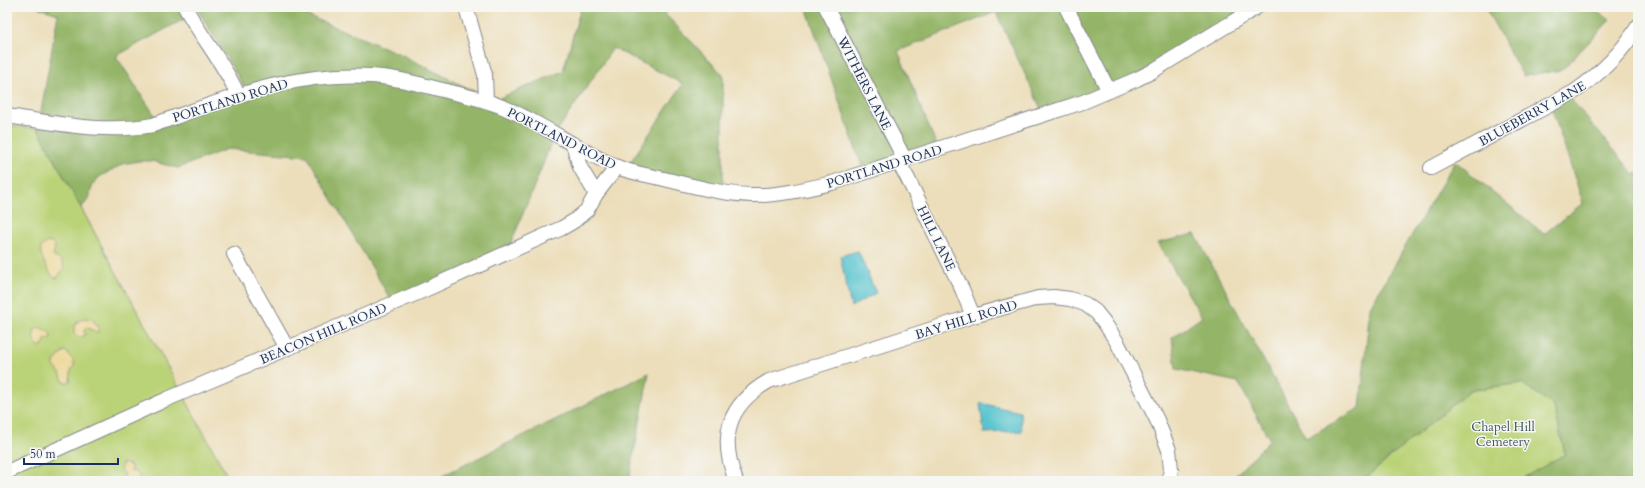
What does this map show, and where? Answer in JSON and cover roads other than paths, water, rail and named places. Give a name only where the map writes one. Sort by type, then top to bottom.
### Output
[{"type":"street","points":[[185,7],[203,38],[224,67],[238,95]]},
{"type":"street","points":[[466,7],[485,76],[486,101]]},
{"type":"street","name":"WITHERS LANE","points":[[826,7],[901,161]]},
{"type":"street","points":[[1066,7],[1095,61],[1109,91]]},
{"type":"street","name":"PORTLAND ROAD","points":[[7,116],[66,126],[116,130],[153,125],[238,95],[314,76],[351,75],[401,79],[486,101],[552,131],[572,144],[617,167],[707,190],[752,195],[798,191],[901,161],[1076,104],[1109,91],[1151,72],[1257,7]]},
{"type":"street","name":"BLUEBERRY LANE","points":[[1431,168],[1574,92],[1586,84],[1615,57],[1631,38],[1638,26]]},
{"type":"street","points":[[572,144],[580,167],[596,194]]},
{"type":"street","name":"HILL LANE","points":[[901,161],[907,178],[962,289],[973,316]]},
{"type":"street","name":"BEACON HILL ROAD","points":[[7,472],[165,400],[420,292],[562,228],[580,217],[587,210],[596,194],[617,167]]},
{"type":"street","points":[[234,254],[287,348]]},
{"type":"street","name":"BAY HILL ROAD","points":[[736,481],[729,456],[727,441],[729,428],[738,408],[754,390],[769,381],[973,316],[1038,298],[1054,297],[1070,299],[1090,308],[1104,322],[1117,342],[1157,420],[1170,457],[1169,481]]},
{"type":"water","points":[[858,251],[876,293],[851,307],[840,256]]},
{"type":"water","points":[[980,403],[1020,412],[1022,431],[984,433]]},
{"type":"park label","name":"Chapel Hill Cemetery","points":[[1503,434]]}]
